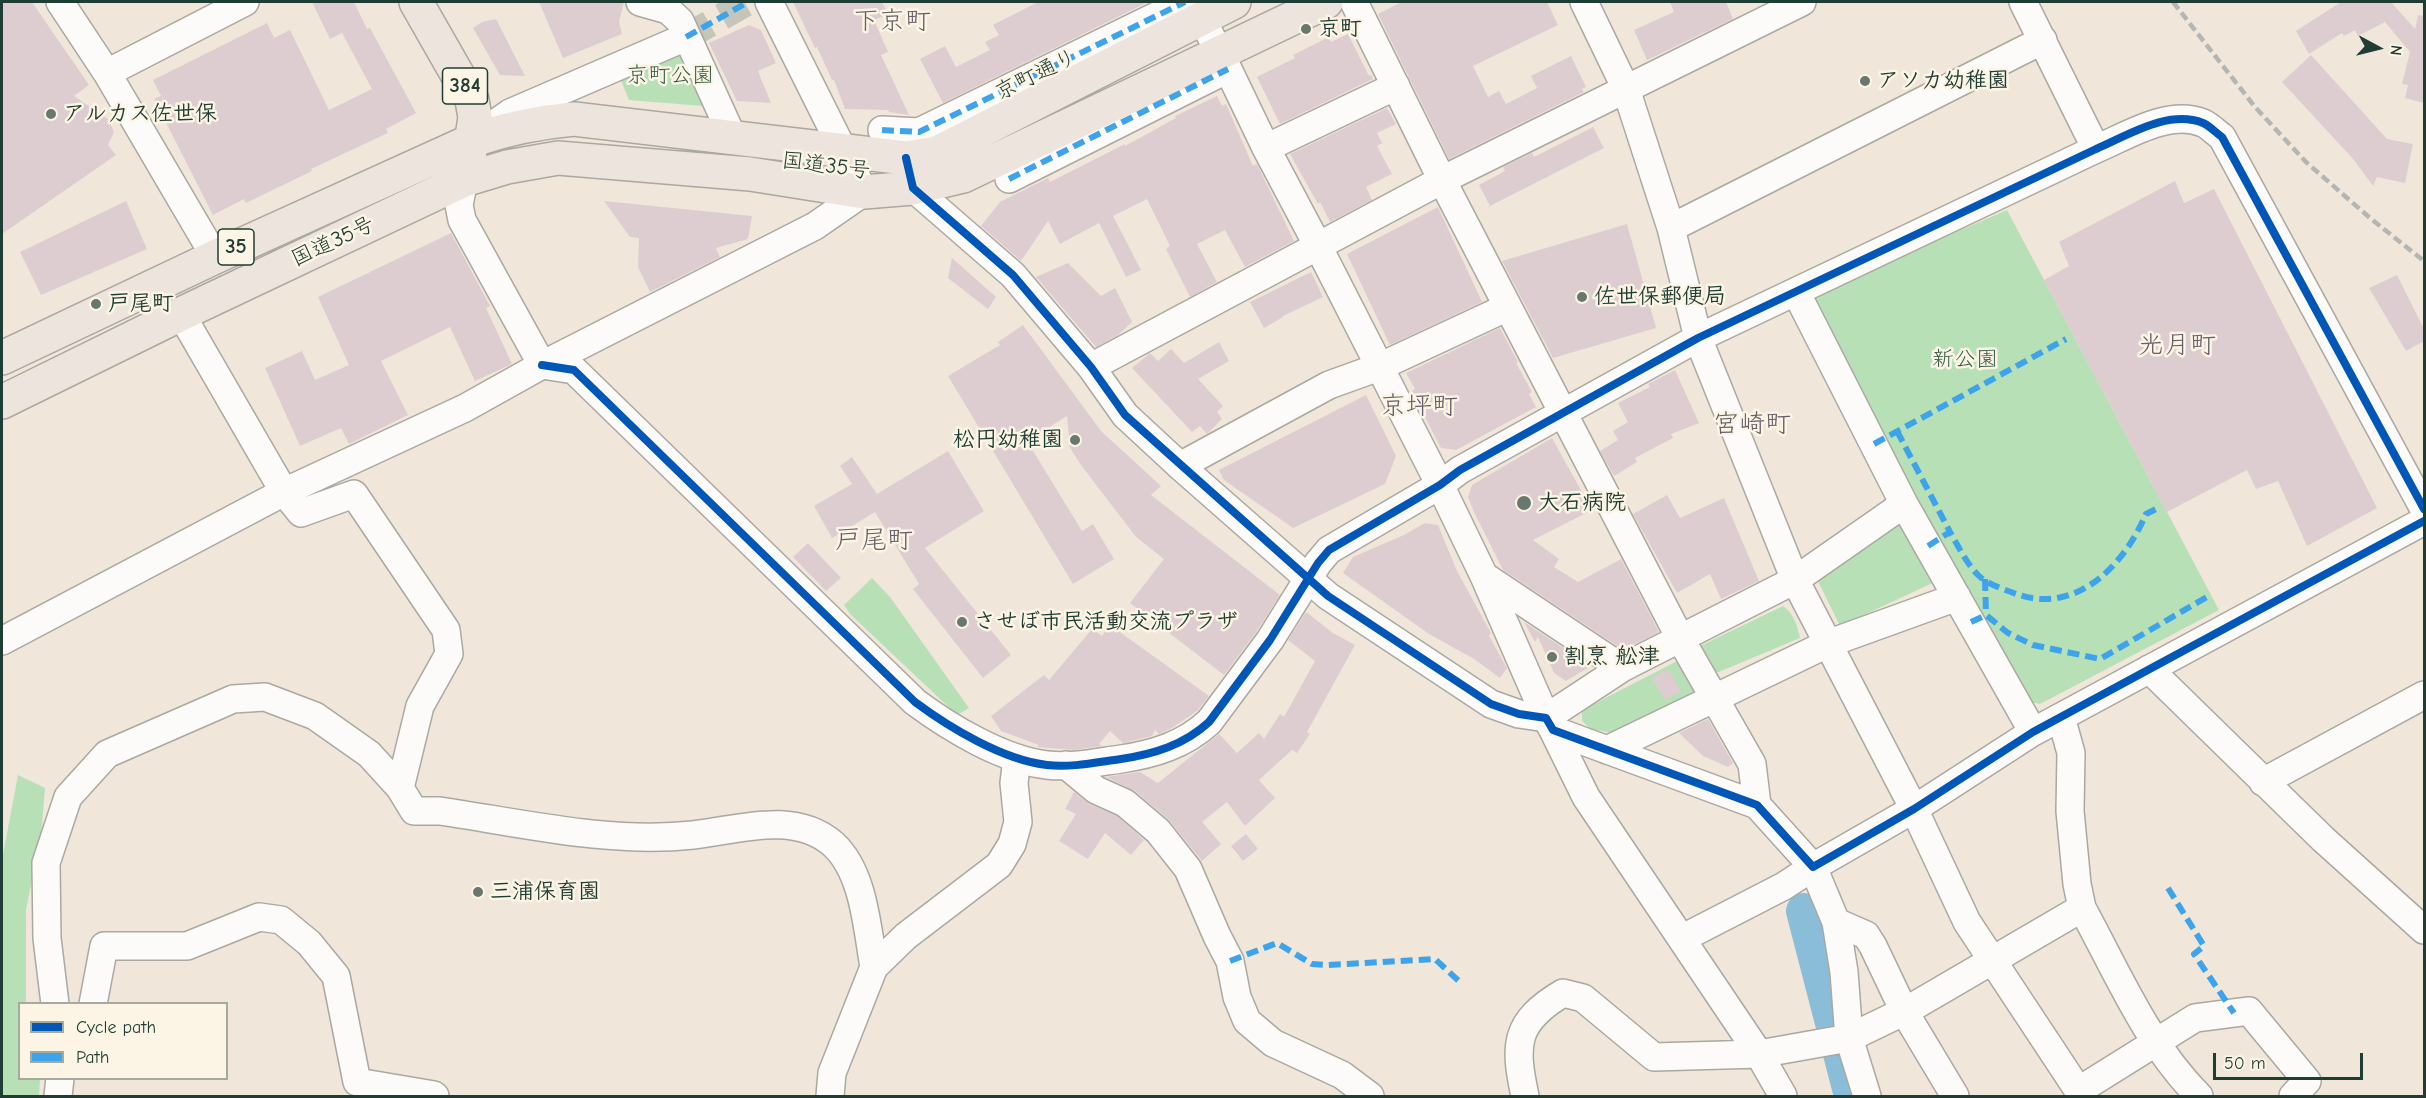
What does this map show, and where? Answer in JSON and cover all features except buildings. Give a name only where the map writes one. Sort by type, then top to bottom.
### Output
[{"type":"highway","name":"384","points":[[416,2],[472,100],[475,117],[473,140],[464,180]]},
{"type":"highway","name":"国道35号","points":[[2,402],[464,180],[507,167],[558,158],[750,174],[864,192],[910,173],[938,153],[1193,7],[1234,2]]},
{"type":"highway","name":"国道35号","points":[[2,358],[215,257],[473,140],[523,126],[574,119],[841,150],[910,173],[963,176],[1224,61],[1326,2]]},
{"type":"street","points":[[60,2],[107,73],[215,257]]},
{"type":"street","points":[[107,73],[244,2]]},
{"type":"street","points":[[640,2],[668,10],[680,21],[733,138]]},
{"type":"street","points":[[2,641],[284,492],[465,408],[542,365],[814,226],[864,192],[769,2]]},
{"type":"street","points":[[1354,2],[1442,180],[1562,413],[1713,699],[1752,764],[1757,805]]},
{"type":"street","points":[[1584,2],[1626,89],[1671,228],[1698,338],[1796,580],[1914,809],[1967,922],[2080,1094],[2195,1018],[2249,1011],[2307,1081],[2293,1096]]},
{"type":"street","points":[[1091,368],[1319,248],[1442,180],[1802,2]]},
{"type":"street","points":[[2023,2],[2096,150]]},
{"type":"street","points":[[1193,7],[1224,61],[1266,148],[1440,486],[1586,797],[1683,938],[1759,1054],[1783,1096]]},
{"type":"street","name":"京町通り","points":[[882,130],[919,132],[1193,7]]},
{"type":"street","points":[[473,140],[510,113],[686,37]]},
{"type":"street","points":[[1671,228],[2043,40]]},
{"type":"street","points":[[1009,179],[1224,61]]},
{"type":"street","points":[[1266,148],[1396,86]]},
{"type":"street","points":[[542,365],[574,370],[915,702],[946,726],[1017,758],[1048,765],[1066,765],[1136,756],[1179,744],[1209,722],[1270,640],[1329,549],[1440,486],[1460,470],[1698,338],[2096,150],[2162,121],[2185,120],[2203,123],[2222,137],[2424,509]]},
{"type":"street","points":[[910,173],[1013,275],[1091,368],[1125,415],[1328,596],[1491,704],[1550,724],[1607,750],[1757,805],[1813,867],[1836,922],[1844,972],[1849,1038],[1867,1096]]},
{"type":"street","points":[[464,180],[459,205],[462,220],[542,365]]},
{"type":"street","points":[[1796,292],[1904,504],[2033,732]]},
{"type":"street","points":[[1180,466],[1329,385],[1379,367],[1508,307]]},
{"type":"street","points":[[181,314],[284,492],[301,513],[354,494],[446,630],[448,654],[420,706],[400,788]]},
{"type":"street","points":[[1550,724],[1622,668],[1796,580],[1904,504]]},
{"type":"street","points":[[1683,938],[1784,886],[1914,809],[2033,732],[2424,521]]},
{"type":"street","points":[[1484,576],[1622,668]]},
{"type":"street","points":[[1607,750],[1827,644],[1957,597]]},
{"type":"street","points":[[2149,669],[2323,839],[2424,930]]},
{"type":"street","points":[[2264,782],[2424,695]]},
{"type":"street","points":[[55,1002],[47,938],[46,863],[68,797],[107,754],[233,699],[265,697],[315,716],[369,754],[400,788],[414,811],[440,811],[620,836],[691,835],[765,824],[807,828],[833,844],[857,879],[874,967]]},
{"type":"street","points":[[2061,717],[2070,753],[2070,811],[2077,884],[2082,908],[2156,1043],[2180,1077],[2199,1096]]},
{"type":"street","points":[[830,1096],[832,1073],[874,967],[906,936],[999,865],[1012,844],[1018,822],[1014,783],[1017,758]]},
{"type":"street","points":[[1066,765],[1096,790],[1125,803],[1158,831],[1188,869],[1216,936],[1230,961],[1237,997],[1247,1021],[1273,1042],[1342,1075],[1370,1096]]},
{"type":"street","points":[[1524,1096],[1517,1049],[1524,1030],[1536,1010],[1563,993],[1583,998],[1654,1057],[1759,1054],[1849,1038],[1904,1011],[2082,908]]},
{"type":"street","points":[[93,1002],[104,946],[186,946],[259,917],[282,920],[309,943],[336,976],[357,1082],[435,1096]]},
{"type":"street","points":[[1836,922],[1866,935],[1904,1011],[1955,1096]]},
{"type":"street","points":[[58,1096],[60,1080]]},
{"type":"green space","name":"京町公園","points":[[686,49],[715,107],[629,100],[617,71]]},
{"type":"green space","name":"新公園","points":[[2007,210],[2219,610],[2040,704],[2025,701],[1932,524],[1812,307],[1817,292]]},
{"type":"green space","points":[[1903,521],[1937,581],[1840,626],[1815,575]]},
{"type":"green space","points":[[872,578],[890,597],[969,708],[957,715],[850,614],[844,605]]},
{"type":"green space","points":[[1783,606],[1792,616],[1800,638],[1714,674],[1698,647]]},
{"type":"green space","points":[[1679,660],[1697,690],[1612,733],[1591,729],[1582,721],[1582,711],[1588,707]]},
{"type":"green space","points":[[18,775],[45,788],[41,837],[26,909],[26,1002],[18,1002],[18,1080],[40,1080],[39,1096],[2,1096],[2,860]]},
{"type":"waterway","points":[[1804,911],[1852,1096]]},
{"type":"tunnel","points":[[686,37],[748,2]]},
{"type":"railway","points":[[2173,2],[2255,107],[2306,162],[2424,261]]},
{"type":"marked path","points":[[686,37],[748,2]]},
{"type":"marked path","points":[[882,130],[919,132],[1185,2]]},
{"type":"marked path","points":[[1009,179],[1228,69]]},
{"type":"marked path","points":[[1874,444],[2066,339]]},
{"type":"marked path","points":[[1897,431],[1950,532]]},
{"type":"marked path","points":[[1928,546],[1950,532],[1970,566],[1985,580],[1993,585],[2034,598],[2055,598],[2075,593],[2093,583],[2110,569],[2124,553],[2146,514],[2158,508]]},
{"type":"marked path","points":[[1985,579],[1986,615]]},
{"type":"marked path","points":[[1971,622],[1986,615],[2008,633],[2033,645],[2100,659],[2207,597]]},
{"type":"marked path","points":[[2168,888],[2204,946],[2194,954],[2234,1013]]},
{"type":"marked path","points":[[1230,961],[1277,943],[1312,964],[1435,959],[1462,984]]},
{"type":"cycle path","points":[[542,365],[574,370],[915,702],[929,712],[995,750],[1030,762],[1065,766],[1121,759],[1168,747],[1189,737],[1209,722],[1270,640],[1318,563],[1329,550],[1440,485],[1460,470],[1698,338],[2134,131],[2176,119],[2190,120],[2206,124],[2222,137],[2424,509]]},
{"type":"cycle path","points":[[906,158],[913,188],[1013,275],[1091,367],[1125,415],[1328,596],[1491,704],[1519,714],[1546,718],[1553,730],[1757,805],[1813,867],[1914,809],[2033,732],[2424,521]]},
{"type":"place","name":"京町","points":[[1306,29]]},
{"type":"place","name":"アソカ幼稚園","points":[[1865,81]]},
{"type":"place","name":"アルカス佐世保","points":[[51,114]]},
{"type":"place","name":"佐世保郵便局","points":[[1582,297]]},
{"type":"place","name":"戸尾町","points":[[96,304]]},
{"type":"place","name":"松円幼稚園","points":[[1075,440]]},
{"type":"place","name":"大石病院","points":[[1524,503]]},
{"type":"place","name":"させぼ市民活動交流プラザ","points":[[962,622]]},
{"type":"place","name":"割烹 舩津","points":[[1552,657]]},
{"type":"place","name":"三浦保育園","points":[[478,892]]},
{"type":"district","name":"下京町","points":[[892,22]]},
{"type":"district","name":"光月町","points":[[2177,346]]},
{"type":"district","name":"京坪町","points":[[1419,407]]},
{"type":"district","name":"宮崎町","points":[[1752,425]]},
{"type":"district","name":"戸尾町","points":[[874,541]]}]
